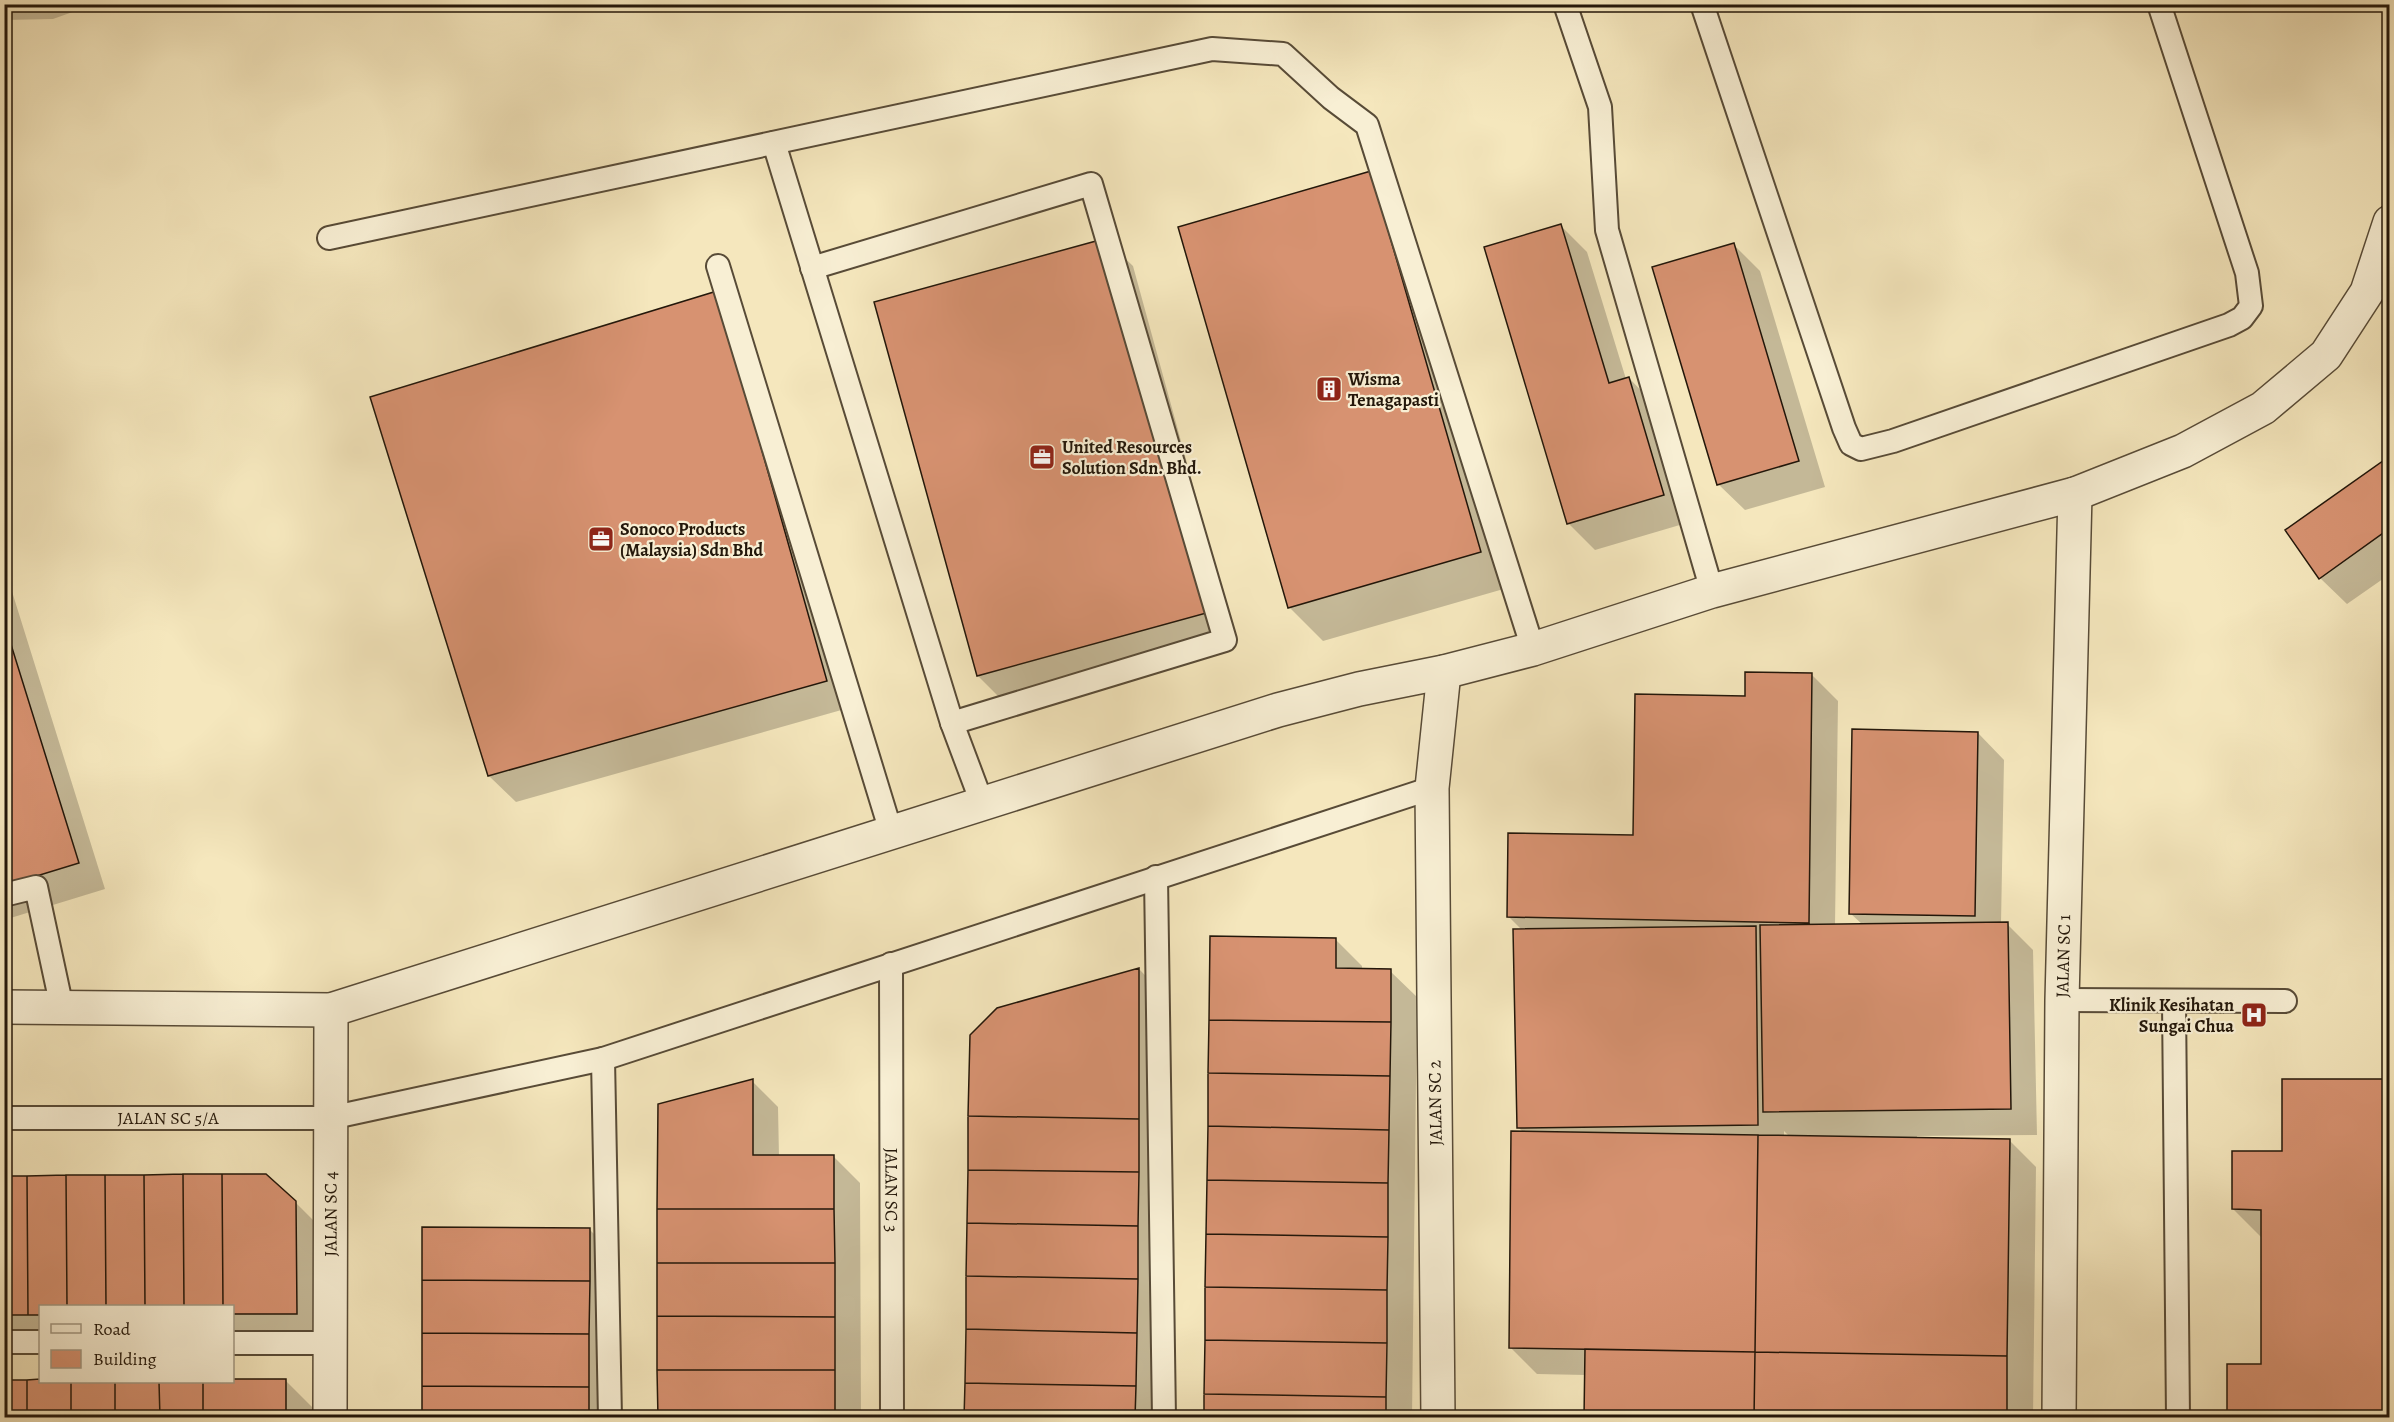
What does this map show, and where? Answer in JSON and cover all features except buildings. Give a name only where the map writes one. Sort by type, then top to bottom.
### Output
[{"type":"street","points":[[4,1007],[331,1010],[1278,710],[1533,649],[1713,591],[2075,494],[2183,451],[2263,408],[2326,355],[2367,292],[2390,222]]},
{"type":"street","name":"JALAN SC 1","points":[[2059,1418],[2062,1000],[2075,494]]},
{"type":"street","name":"JALAN SC 2","points":[[1438,1418],[1432,788],[1444,672]]},
{"type":"street","name":"JALAN SC 4","points":[[330,1418],[331,1010]]},
{"type":"lane","points":[[1565,4],[1600,107],[1607,230],[1713,591]]},
{"type":"lane","points":[[1702,4],[1844,428],[1851,444],[1861,449],[1893,441],[2229,325],[2242,318],[2251,306],[2247,273],[2158,4]]},
{"type":"lane","points":[[329,238],[1212,49],[1283,54],[1331,98],[1367,125],[1533,649]]},
{"type":"lane","points":[[774,143],[952,723],[982,803]]},
{"type":"lane","points":[[812,268],[1091,184],[1225,640],[952,723]]},
{"type":"lane","points":[[718,266],[891,832]]},
{"type":"lane","name":"JALAN SC 5/A","points":[[4,1118],[330,1118],[603,1059],[1432,788]]},
{"type":"lane","points":[[1156,877],[1164,1418]]},
{"type":"lane","points":[[4,895],[36,887],[62,1008]]},
{"type":"lane","name":"JALAN SC 3","points":[[891,964],[892,1418]]},
{"type":"lane","points":[[2062,1000],[2285,1001]]},
{"type":"lane","points":[[2174,1002],[2178,1418]]},
{"type":"lane","points":[[603,1059],[610,1418]]},
{"type":"lane","points":[[4,1342],[39,1342]]},
{"type":"lane","points":[[234,1343],[330,1343]]},
{"type":"place","name":"Wisma Tenagapasti","points":[[1329,389]]},
{"type":"place","name":"United Resources Solution Sdn. Bhd.","points":[[1042,457]]},
{"type":"place","name":"Sonoco Products (Malaysia) Sdn Bhd","points":[[601,539]]},
{"type":"place","name":"Klinik Kesihatan Sungai Chua","points":[[2254,1015]]}]
